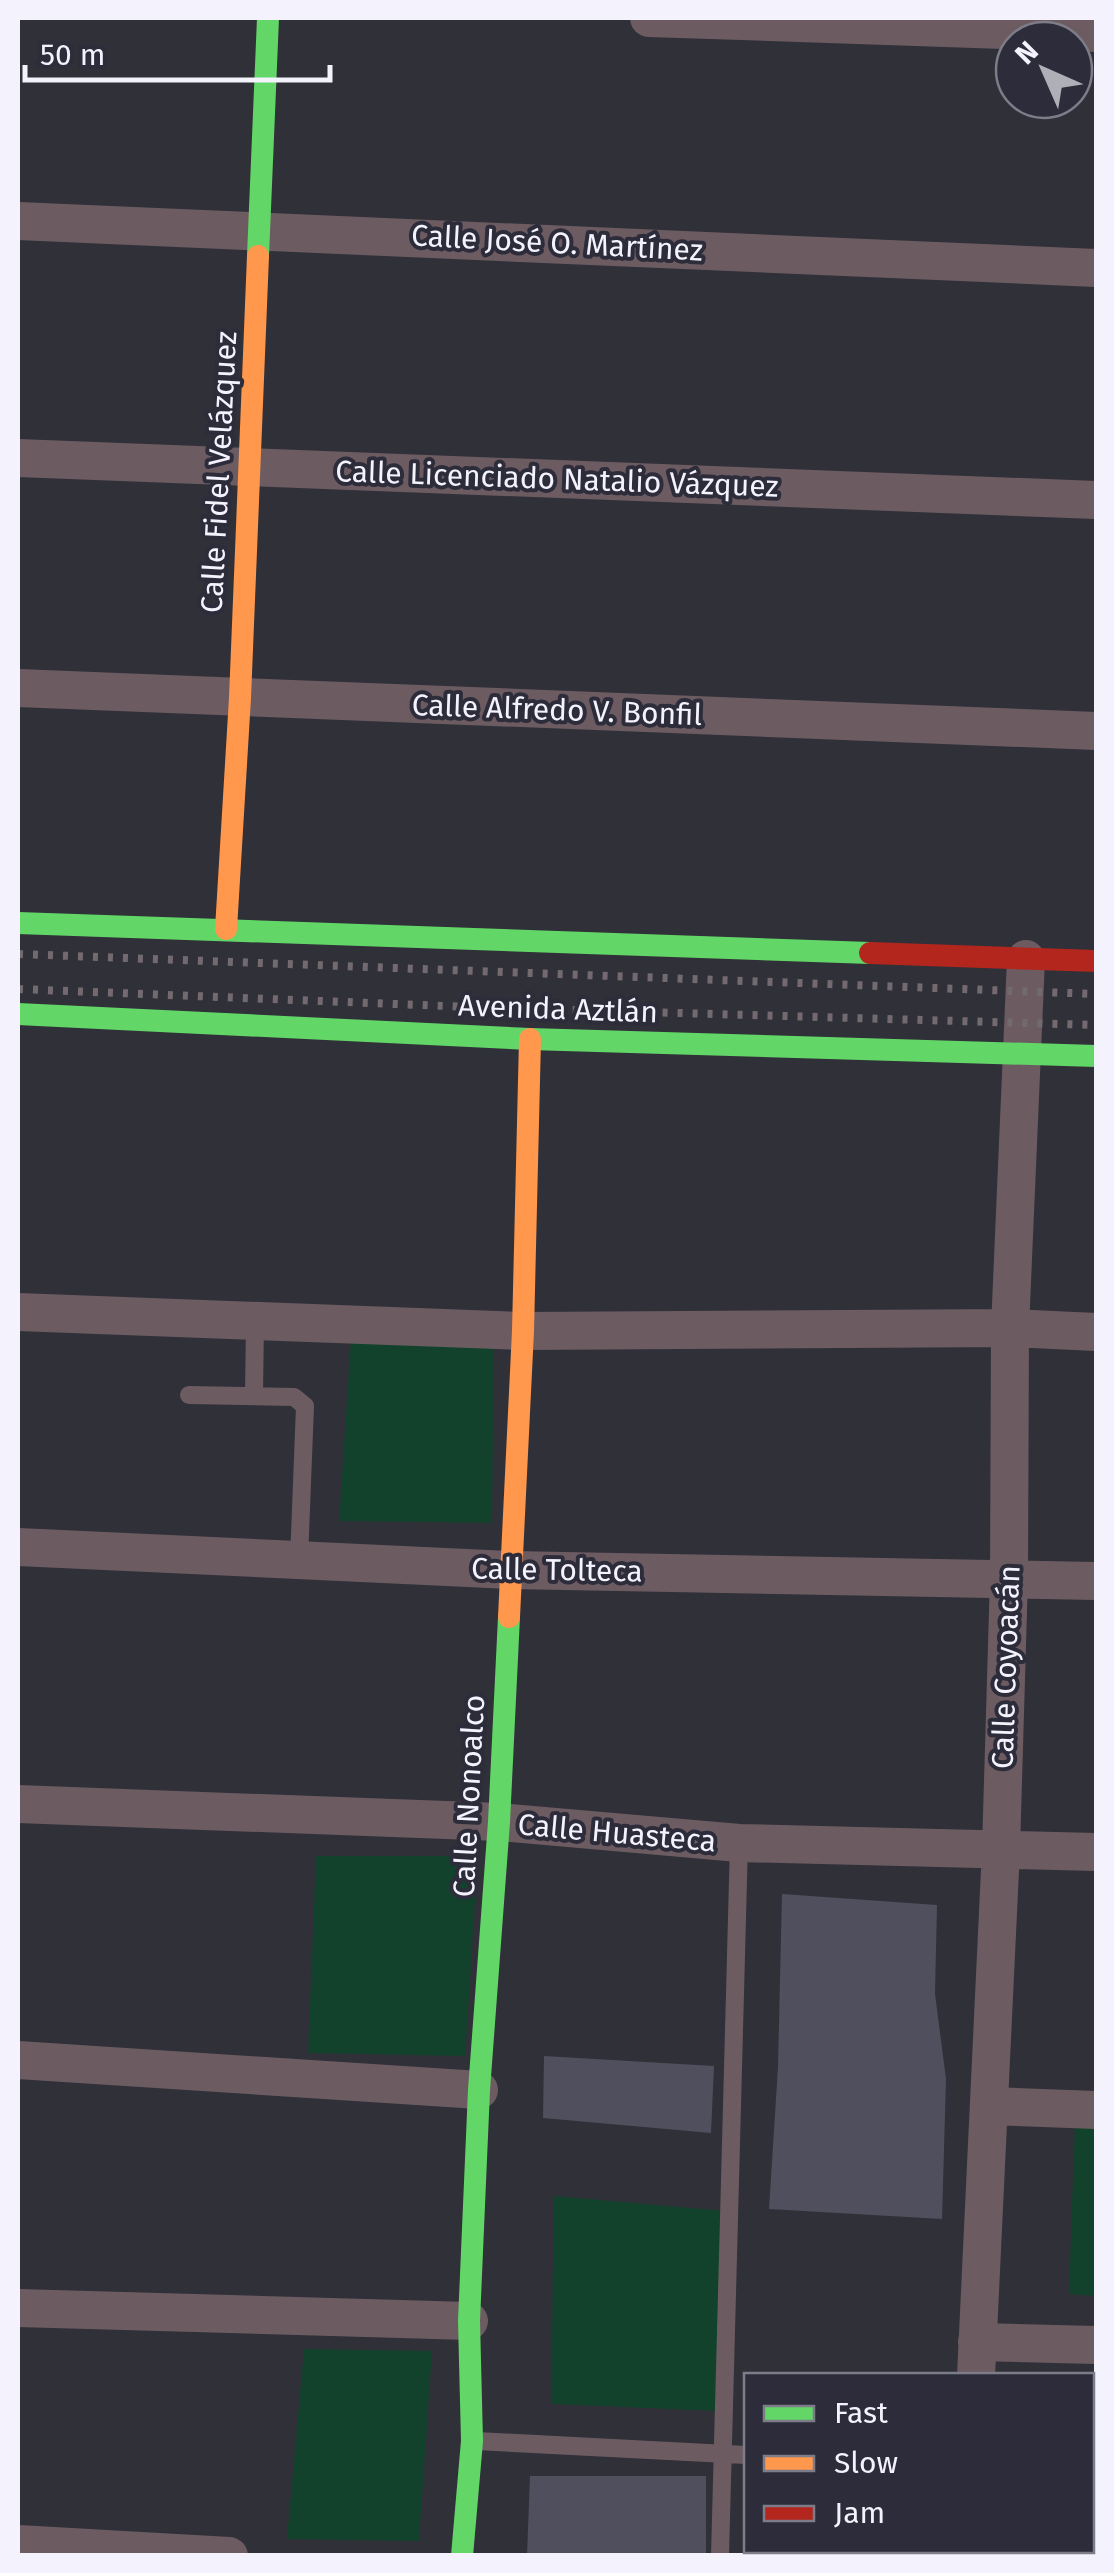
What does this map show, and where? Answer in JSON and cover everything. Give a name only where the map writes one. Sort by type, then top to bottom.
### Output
[{"type":"street","name":"Calle Fidel Velázquez","points":[[226,929],[240,698],[268,18]]},
{"type":"street","points":[[649,18],[1096,33]]},
{"type":"street","name":"Calle José O. Martínez","points":[[18,221],[1096,268]]},
{"type":"street","name":"Calle Licenciado Natalio Vázquez","points":[[18,458],[1096,500]]},
{"type":"street","name":"Calle Alfredo V. Bonfil","points":[[18,688],[1096,732]]},
{"type":"street","points":[[18,923],[1096,961]]},
{"type":"street","name":"Calle Coyoacán","points":[[977,2358],[1010,1577],[1010,1328],[1026,958]]},
{"type":"street","name":"Avenida Aztlán","points":[[18,1014],[530,1038],[1096,1056]]},
{"type":"street","name":"Calle Nonoalco","points":[[462,2556],[472,2441],[470,2320],[479,2090],[499,1822],[523,1331],[530,1038]]},
{"type":"street","points":[[18,1312],[523,1331],[1010,1328],[1096,1332]]},
{"type":"street","name":"Calle Tolteca","points":[[18,1547],[511,1570],[1096,1580]]},
{"type":"street","name":"Calle Huasteca","points":[[18,1804],[499,1822],[740,1843],[1096,1852]]},
{"type":"street","points":[[18,2060],[479,2090]]},
{"type":"street","points":[[990,2106],[1096,2110]]},
{"type":"street","points":[[18,2308],[470,2320]]},
{"type":"street","points":[[977,2358],[1096,2345]]},
{"type":"street","points":[[18,2544],[229,2556]]},
{"type":"lane","points":[[254,1395],[255,1322]]},
{"type":"lane","points":[[188,1395],[294,1397],[305,1406],[298,1560]]},
{"type":"lane","points":[[720,2556],[740,1843]]},
{"type":"lane","points":[[472,2441],[744,2456]]},
{"type":"green space","points":[[351,1338],[494,1341],[492,1523],[339,1521]]},
{"type":"green space","points":[[316,1856],[478,1856],[465,2056],[308,2053]]},
{"type":"green space","points":[[1075,2119],[1096,2120],[1096,2296],[1069,2294]]},
{"type":"green space","points":[[554,2196],[725,2211],[717,2411],[551,2404]]},
{"type":"green space","points":[[304,2349],[432,2351],[419,2541],[287,2539]]},
{"type":"building","points":[[782,1894],[937,1905],[935,1994],[946,2079],[942,2219],[769,2209],[778,2067]]},
{"type":"building","points":[[544,2056],[714,2066],[711,2133],[543,2118]]},
{"type":"building","points":[[530,2476],[706,2476],[706,2556],[527,2556]]},
{"type":"railway","points":[[18,954],[1096,994]]},
{"type":"railway","points":[[18,989],[1096,1025]]},
{"type":"traffic: fast","points":[[258,256],[268,18]]},
{"type":"traffic: fast","points":[[18,923],[870,953]]},
{"type":"traffic: fast","points":[[18,1014],[530,1039],[1096,1056]]},
{"type":"traffic: fast","points":[[462,2556],[472,2441],[469,2321],[479,2090],[509,1617]]},
{"type":"traffic: slow","points":[[226,929],[240,698],[258,256]]},
{"type":"traffic: slow","points":[[509,1617],[523,1331],[530,1039]]},
{"type":"traffic: jam","points":[[870,953],[1096,961]]}]
